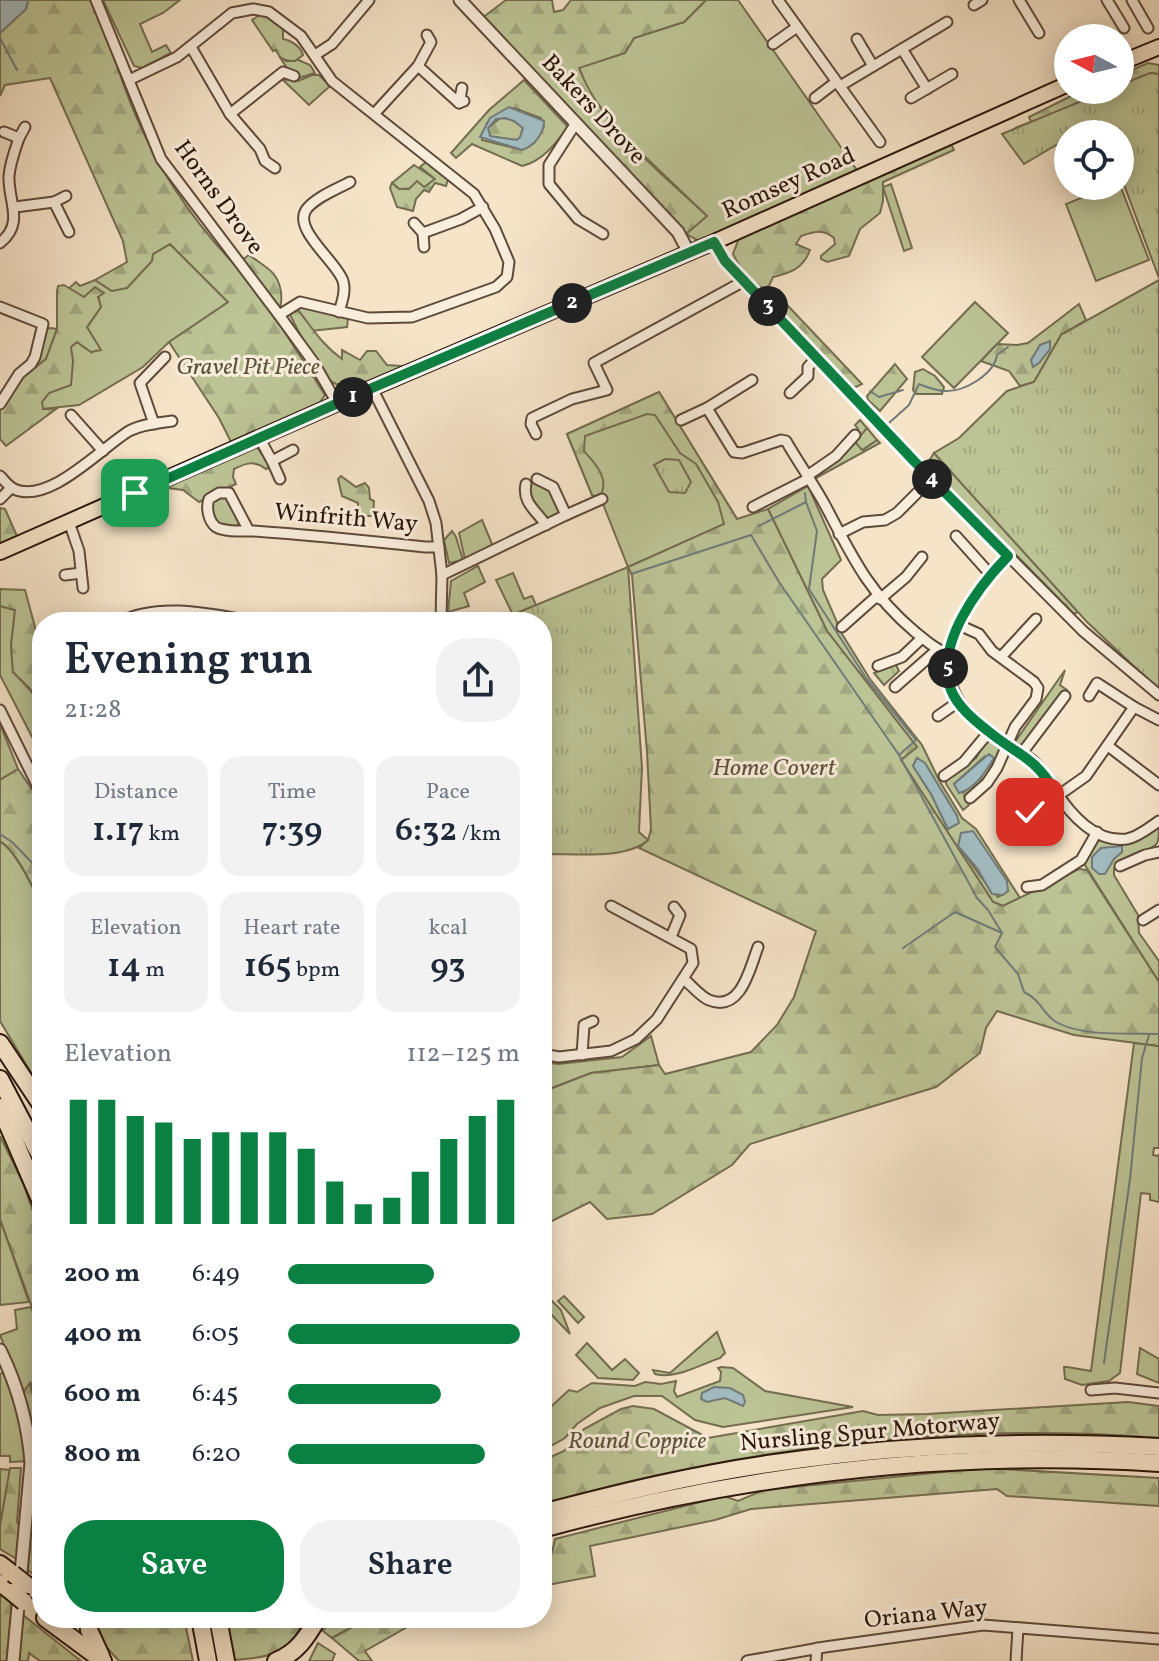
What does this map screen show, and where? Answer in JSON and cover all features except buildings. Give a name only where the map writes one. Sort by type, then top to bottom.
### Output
[{"type":"highway","points":[[0,1043],[32,1092]]},
{"type":"highway","points":[[13,1064],[32,1101]]},
{"type":"highway","points":[[0,1079],[32,1140]]},
{"type":"highway","points":[[0,1107],[32,1181]]},
{"type":"highway","name":"Nursling Spur Motorway","points":[[552,1511],[680,1479],[829,1456],[925,1447],[1019,1443],[1159,1447]]},
{"type":"highway","name":"Nursling Spur Motorway","points":[[552,1527],[702,1491],[816,1472],[1004,1458],[1159,1463]]},
{"type":"highway","points":[[13,1583],[32,1590]]},
{"type":"highway","points":[[13,1583],[32,1604]]},
{"type":"highway","points":[[59,1628],[104,1661]]},
{"type":"highway","points":[[90,1628],[95,1646],[104,1661]]},
{"type":"highway","points":[[202,1628],[208,1661]]},
{"type":"highway","points":[[220,1628],[226,1661]]},
{"type":"highway","points":[[296,1661],[312,1628]]},
{"type":"highway","points":[[276,1661],[293,1652],[306,1639]]},
{"type":"main road","points":[[1134,57],[1159,47]]},
{"type":"main road","name":"Romsey Road","points":[[0,552],[337,403],[689,253],[1054,90]]},
{"type":"street","name":"Horns Drove","points":[[96,0],[161,159],[314,363],[337,403]]},
{"type":"street","points":[[315,55],[343,32],[369,0]]},
{"type":"street","name":"Bakers Drove","points":[[460,0],[678,232],[689,253]]},
{"type":"street","points":[[778,0],[880,142]]},
{"type":"street","points":[[1019,0],[1039,33]]},
{"type":"street","points":[[1122,24],[1109,4],[1130,0],[1148,28]]},
{"type":"street","points":[[129,80],[163,65],[191,47],[232,13],[265,5],[293,28],[332,81],[460,181],[483,207],[509,262],[509,272],[502,283],[436,311],[412,317],[384,319],[339,312],[309,302],[300,302],[279,315]]},
{"type":"street","points":[[815,98],[947,22]]},
{"type":"street","points":[[773,44],[797,27]]},
{"type":"street","points":[[375,113],[418,66],[432,37]]},
{"type":"street","points":[[857,39],[873,66]]},
{"type":"street","points":[[191,47],[230,114],[260,149],[261,162],[275,168]]},
{"type":"street","points":[[902,49],[927,89]]},
{"type":"street","points":[[282,60],[283,72]]},
{"type":"street","points":[[418,66],[462,102],[462,88]]},
{"type":"street","points":[[230,114],[283,72]]},
{"type":"street","points":[[283,72],[294,76]]},
{"type":"street","points":[[911,98],[952,74]]},
{"type":"street","points":[[576,123],[549,165],[547,178],[564,206],[578,219],[599,232],[599,219]]},
{"type":"street","points":[[0,243],[12,230],[15,207],[9,189],[9,176],[25,127]]},
{"type":"street","points":[[4,132],[19,138]]},
{"type":"street","points":[[339,312],[344,293],[342,278],[307,230],[304,219],[306,210],[314,203],[342,193],[350,182]]},
{"type":"street","points":[[15,207],[54,202],[66,196]]},
{"type":"street","points":[[54,202],[69,232]]},
{"type":"street","points":[[423,233],[483,207]]},
{"type":"street","points":[[414,223],[423,233],[424,247]]},
{"type":"street","points":[[714,242],[725,261],[914,461],[1107,653],[1159,695]]},
{"type":"street","points":[[594,363],[744,281]]},
{"type":"street","points":[[0,307],[48,325],[31,364],[19,374],[0,404]]},
{"type":"street","points":[[536,434],[531,424],[532,418],[572,399],[607,390],[589,353]]},
{"type":"street","points":[[154,424],[141,379],[165,357]]},
{"type":"street","points":[[790,393],[808,376],[808,367],[817,357]]},
{"type":"street","points":[[681,420],[752,380]]},
{"type":"street","points":[[372,388],[429,501],[439,547],[441,612]]},
{"type":"street","points":[[707,408],[734,452],[742,453],[786,441],[853,561],[879,597],[922,638],[937,650],[950,655]]},
{"type":"street","points":[[71,415],[103,451]]},
{"type":"street","points":[[0,476],[11,488],[23,491],[44,488],[80,469],[130,431],[172,421]]},
{"type":"street","points":[[753,507],[808,477],[836,456],[855,435]]},
{"type":"street","points":[[260,439],[280,479]]},
{"type":"street","points":[[272,461],[293,450]]},
{"type":"street","points":[[537,479],[553,487],[566,515]]},
{"type":"street","points":[[526,484],[524,495],[527,503],[546,525]]},
{"type":"street","points":[[0,499],[11,488]]},
{"type":"street","name":"Winfrith Way","points":[[249,531],[229,493],[219,493],[209,499],[207,510],[216,527],[249,531],[439,547]]},
{"type":"street","points":[[839,534],[863,522],[885,520],[917,493]]},
{"type":"street","points":[[442,575],[602,499]]},
{"type":"street","points":[[69,522],[79,551],[83,588]]},
{"type":"street","points":[[956,536],[991,575]]},
{"type":"street","points":[[1008,556],[967,608],[959,625],[950,655],[948,678],[958,702],[989,732],[1038,766],[1078,819],[1097,832],[1126,839],[1159,821]]},
{"type":"street","points":[[842,627],[906,577],[922,557]]},
{"type":"street","points":[[65,575],[81,573]]},
{"type":"street","points":[[1001,657],[1036,619]]},
{"type":"street","points":[[959,625],[979,634],[992,651],[1038,688],[1036,699],[1015,727],[987,783],[970,798]]},
{"type":"street","points":[[878,666],[902,657],[922,638]]},
{"type":"street","points":[[895,687],[906,674],[937,650]]},
{"type":"street","points":[[1089,696],[1097,683],[1159,720]]},
{"type":"street","points":[[1022,753],[1065,696]]},
{"type":"street","points":[[938,716],[958,702]]},
{"type":"street","points":[[1011,828],[1057,793],[1086,776],[1134,707]]},
{"type":"street","points":[[0,710],[32,775]]},
{"type":"street","points":[[944,776],[964,762],[989,732]]},
{"type":"street","points":[[1108,746],[1159,785]]},
{"type":"street","points":[[1027,887],[1042,885],[1081,860],[1097,832]]},
{"type":"street","points":[[1120,866],[1159,852]]},
{"type":"street","points":[[552,1056],[611,1051],[636,1039],[657,1019],[685,980],[693,963],[691,949],[630,909],[611,906]]},
{"type":"street","points":[[1143,920],[1159,910]]},
{"type":"street","points":[[671,937],[681,912]]},
{"type":"street","points":[[685,980],[709,1000],[726,1002],[740,992],[758,947]]},
{"type":"street","points":[[744,952],[754,958]]},
{"type":"street","points":[[582,1055],[584,1022]]},
{"type":"street","points":[[0,1350],[22,1403],[29,1430],[31,1463],[13,1661]]},
{"type":"street","points":[[1091,1390],[1115,1388],[1159,1393]]},
{"type":"street","name":"Oriana Way","points":[[747,1661],[983,1625],[1159,1639]]},
{"type":"street","points":[[1016,1661],[1018,1628]]},
{"type":"street","points":[[816,1661],[817,1648]]},
{"type":"green space","name":"Gravel Pit Piece","points":[[28,0],[90,0],[145,136],[179,195],[235,265],[249,255],[277,279],[281,300],[275,317],[325,395],[319,404],[231,442],[219,418],[169,342],[228,302],[170,244],[153,254],[152,261],[127,288],[112,291],[95,280],[127,262],[123,241],[50,78],[5,85],[0,96],[0,33],[26,9]]},
{"type":"green space","points":[[103,0],[180,0],[163,13],[140,24],[152,52],[166,45],[171,53],[142,68],[134,66]]},
{"type":"green space","points":[[506,0],[552,0],[554,12],[563,10],[571,0],[706,0],[684,22],[634,38],[625,53],[579,68],[589,90],[617,130],[707,216],[686,234],[482,18]]},
{"type":"green space","points":[[706,0],[738,0],[859,173],[710,240],[697,240],[686,234],[706,215],[637,149],[590,95],[579,67],[625,53],[634,38],[684,22]]},
{"type":"green space","points":[[264,12],[283,26],[283,39],[295,44],[303,55],[289,61],[276,50],[273,51],[252,20]]},
{"type":"green space","points":[[279,56],[286,61],[296,59],[310,65],[315,73],[295,79],[296,74],[287,68]]},
{"type":"green space","points":[[1148,63],[1159,65],[1159,74],[1150,73],[1134,84],[1134,69]]},
{"type":"green space","points":[[1150,73],[1159,74],[1159,278],[1130,200],[1134,200],[1134,120],[1054,120],[1054,146],[1024,164],[1002,134],[1074,104],[1134,104],[1134,79]]},
{"type":"green space","points":[[319,75],[330,86],[309,105],[282,79],[298,81]]},
{"type":"green space","points":[[524,80],[568,127],[543,156],[530,164],[522,166],[472,144],[456,158],[451,153],[489,110]],"holes":[[[514,108],[541,118],[544,126],[534,143],[522,150],[482,140],[487,123]]]},
{"type":"green space","points":[[1055,104],[1102,104],[1015,128],[1031,122],[1029,117]]},
{"type":"green space","points":[[500,118],[513,120],[523,128],[520,138],[490,137],[488,128]]},
{"type":"green space","points":[[950,142],[954,150],[883,182],[880,213],[860,229],[849,256],[827,262],[821,259],[835,244],[830,235],[818,232],[801,236],[796,244],[810,250],[804,262],[785,274],[773,277],[769,286],[764,288],[754,283],[739,265],[733,254],[739,238]]},
{"type":"green space","points":[[426,162],[443,172],[448,180],[446,186],[435,183],[429,192],[424,190],[416,199],[413,211],[397,207],[390,188],[392,183],[399,189],[409,189],[417,181],[424,187],[435,179],[420,167]]},
{"type":"green space","points":[[414,165],[435,179],[424,188],[399,189],[392,183]]},
{"type":"green space","points":[[891,184],[912,248],[904,251],[883,187]]},
{"type":"green space","points":[[1076,200],[1126,200],[1149,260],[1096,281],[1066,204]]},
{"type":"green space","points":[[170,244],[229,303],[169,342],[143,367],[79,405],[42,409],[42,402],[73,361],[70,347],[77,342],[91,352],[87,327],[101,307],[98,296],[103,293],[84,298],[68,289],[76,282],[80,286],[95,280],[112,291],[153,254]]},
{"type":"green space","points":[[1159,280],[1159,690],[1087,622],[934,453],[959,438],[1007,391],[1034,382],[1061,335]]},
{"type":"green space","points":[[64,285],[84,297],[95,287],[104,293],[98,297],[101,307],[87,327],[101,350],[91,352],[77,342],[71,347],[71,385],[49,393],[42,402],[43,409],[56,409],[6,446],[0,439],[0,410],[17,382],[46,359],[57,329],[58,286]]},
{"type":"green space","points":[[772,289],[862,384],[856,387],[845,384],[766,296]]},
{"type":"green space","points":[[975,302],[1008,333],[954,388],[922,357]]},
{"type":"green space","points":[[1079,304],[1086,320],[1061,335],[1034,382],[1020,386],[1009,371],[981,361],[997,344],[1028,343]]},
{"type":"green space","points":[[304,307],[348,319],[347,327],[311,331],[297,309]]},
{"type":"green space","points":[[297,309],[322,341],[342,359],[342,350],[360,360],[367,351],[376,351],[387,365],[402,366],[365,384],[344,386],[335,383],[327,378],[306,347],[289,313]]},
{"type":"green space","points":[[46,329],[57,329],[46,359],[34,369]]},
{"type":"green space","points":[[895,364],[907,379],[880,411],[867,396]]},
{"type":"green space","points":[[923,369],[935,376],[944,387],[942,394],[916,394],[913,390],[915,372]]},
{"type":"green space","points":[[659,392],[737,519],[628,567],[601,499],[592,495],[567,434]]},
{"type":"green space","name":"Home Covert","points":[[659,392],[737,519],[768,509],[827,631],[917,747],[901,760],[993,902],[1003,906],[1079,869],[1087,870],[1159,982],[1159,1046],[1074,1035],[997,1011],[986,1028],[980,1053],[936,1087],[750,1144],[732,1165],[652,1214],[607,1219],[590,1202],[552,1221],[552,1088],[591,1073],[659,1065],[665,1074],[751,1052],[777,1025],[794,997],[816,931],[639,848],[648,840],[651,829],[632,575],[628,567],[724,524],[718,502],[696,464],[680,453],[655,415],[647,414],[585,436],[584,451],[603,479],[599,498],[592,495],[567,434]]},
{"type":"green space","points":[[860,420],[867,428],[856,442],[863,450],[877,440],[880,443],[816,478],[857,437],[855,425]]},
{"type":"green space","points":[[867,428],[877,440],[862,450],[855,442]]},
{"type":"green space","points":[[255,444],[270,467],[266,469],[250,463],[242,465],[234,469],[236,484],[199,502],[183,490],[160,487]]},
{"type":"green space","points":[[934,453],[1078,612],[1074,614],[927,464]]},
{"type":"green space","points":[[665,459],[679,460],[691,482],[685,493],[669,492],[654,465]]},
{"type":"green space","points":[[341,476],[356,487],[365,483],[369,488],[370,499],[374,501],[373,516],[363,516],[354,523],[352,521],[358,514],[358,503],[342,496],[338,479]]},
{"type":"green space","points":[[535,482],[550,490],[560,512],[547,519],[530,502],[528,485]]},
{"type":"green space","points":[[808,486],[841,560],[822,579],[823,590],[842,634],[870,679],[922,745],[962,818],[976,829],[1020,898],[1003,906],[993,902],[900,759],[917,747],[827,631],[768,509]],"holes":[[[917,758],[925,764],[957,816],[948,829],[913,766]],[[958,846],[1008,891],[998,897]]]},
{"type":"green space","points":[[226,495],[241,522],[236,526],[219,525],[210,507],[211,500]]},
{"type":"green space","points":[[0,508],[5,509],[17,536],[0,543]]},
{"type":"green space","points":[[482,520],[492,544],[465,559],[459,533]]},
{"type":"green space","points":[[452,531],[463,560],[449,563],[444,540]]},
{"type":"green space","points":[[478,566],[485,582],[464,593],[469,606],[448,612],[451,581]]},
{"type":"green space","points":[[628,567],[642,768],[639,832],[648,840],[638,847],[612,853],[552,854],[552,612],[519,612]]},
{"type":"green space","points":[[513,573],[524,599],[532,596],[536,605],[512,612],[496,580]]},
{"type":"green space","points":[[0,589],[25,590],[32,616],[32,691],[13,672],[11,646],[15,610],[0,606]]},
{"type":"green space","points":[[0,606],[15,610],[11,646],[13,672],[32,692],[32,737],[0,675]]},
{"type":"green space","points":[[895,663],[899,671],[884,685],[874,673]]},
{"type":"green space","points":[[1065,670],[1060,685],[1067,690],[1024,747],[1015,742]]},
{"type":"green space","points":[[0,724],[18,769],[0,780]]},
{"type":"green space","points":[[987,739],[1001,750],[984,779],[964,796],[969,805],[963,810],[946,784],[946,779],[976,758]],"holes":[[[984,757],[982,777],[963,793],[954,784]]]},
{"type":"green space","points":[[18,769],[32,789],[32,886],[18,861],[0,841],[0,780]]},
{"type":"green space","points":[[1159,824],[1156,845],[1114,869],[1114,875],[1138,915],[1139,933],[1159,961],[1159,982],[1083,862],[1098,839],[1116,843],[1130,841]]},
{"type":"green space","points":[[0,841],[18,861],[32,886],[32,1074],[0,1021]]},
{"type":"green space","points":[[651,1036],[659,1065],[591,1073],[552,1088],[552,1063],[622,1057]]},
{"type":"green space","points":[[1134,1043],[1159,1046],[1159,1148],[1154,1148],[1153,1155],[1159,1154],[1159,1202],[1150,1200],[1150,1194],[1141,1193],[1120,1373],[1109,1381],[1082,1385],[1065,1379],[1064,1367],[1091,1371]]},
{"type":"green space","points":[[0,1136],[32,1209],[32,1307],[0,1219]]},
{"type":"green space","points":[[0,1219],[29,1302],[0,1305]]},
{"type":"green space","points":[[564,1296],[584,1317],[578,1323],[558,1301]]},
{"type":"green space","points":[[552,1301],[561,1310],[570,1334],[552,1315]]},
{"type":"green space","points":[[31,1307],[32,1310],[32,1389],[31,1384],[23,1393],[0,1335],[17,1329],[15,1310]]},
{"type":"green space","points":[[717,1332],[725,1353],[720,1358],[671,1375],[655,1374],[653,1370],[670,1373]]},
{"type":"green space","points":[[587,1343],[612,1370],[625,1359],[639,1373],[633,1380],[598,1378],[576,1355]]},
{"type":"green space","points":[[1140,1348],[1159,1359],[1159,1383],[1137,1374]]},
{"type":"green space","points":[[718,1368],[733,1368],[765,1391],[853,1407],[723,1427],[695,1420],[662,1396],[634,1396],[600,1408],[552,1445],[552,1406],[569,1390],[577,1392],[592,1383],[635,1386],[645,1382],[661,1384],[676,1381],[674,1391],[677,1397],[720,1381]]},
{"type":"green space","points":[[6,1371],[18,1402],[28,1461],[10,1462],[10,1456],[0,1456],[0,1374]]},
{"type":"green space","points":[[30,1383],[32,1425],[23,1393]]},
{"type":"green space","name":"Round Coppice","points":[[1128,1402],[1159,1406],[1159,1438],[1032,1433],[902,1438],[774,1453],[711,1464],[552,1501],[552,1456],[564,1451],[584,1429],[633,1406],[654,1409],[708,1438],[863,1411],[878,1415]]},
{"type":"green space","points":[[10,1468],[21,1468],[17,1522],[24,1529],[21,1558],[0,1549],[0,1526]]},
{"type":"green space","points":[[983,1468],[1159,1478],[1159,1506],[1007,1496],[997,1489],[751,1509],[715,1520],[590,1546],[595,1576],[552,1584],[555,1539],[724,1496],[738,1501],[764,1490]]},
{"type":"green space","points":[[0,1469],[10,1470],[0,1526]]},
{"type":"green space","points":[[32,1511],[32,1573],[26,1569]]},
{"type":"green space","points":[[0,1594],[15,1606],[9,1661],[0,1661]]},
{"type":"green space","points":[[23,1615],[32,1622],[32,1628],[39,1628],[81,1661],[40,1661],[29,1653],[28,1661],[17,1661]]},
{"type":"green space","points":[[98,1628],[186,1628],[193,1661],[119,1661],[100,1640]]},
{"type":"green space","points":[[227,1628],[300,1628],[277,1652],[258,1658],[234,1660]]},
{"type":"green space","points":[[325,1628],[350,1628],[332,1638],[323,1631]]},
{"type":"green space","points":[[350,1628],[405,1628],[365,1651],[372,1661],[359,1661],[332,1638]]},
{"type":"green space","points":[[318,1643],[335,1654],[332,1661],[309,1661]]},
{"type":"water","points":[[0,0],[28,0],[26,9],[0,33]]},
{"type":"water","points":[[509,107],[544,121],[544,126],[538,139],[522,150],[480,137],[490,118]],"holes":[[[496,119],[514,121],[523,128],[517,140],[490,136],[488,128]]]},
{"type":"water","points":[[1050,341],[1050,349],[1033,367],[1031,360],[1040,345]]},
{"type":"water","points":[[989,754],[994,758],[983,774],[959,793],[954,784]]},
{"type":"water","points":[[917,758],[925,763],[957,816],[959,823],[948,829],[913,766]]},
{"type":"water","points":[[973,831],[1007,881],[1008,891],[1003,895],[992,894],[977,868],[958,846],[961,833]]},
{"type":"water","points":[[1122,846],[1122,852],[1105,874],[1099,874],[1092,868],[1092,857],[1101,848]]},
{"type":"water","points":[[714,1387],[730,1388],[743,1395],[743,1406],[725,1398],[707,1402],[701,1399],[702,1393]]},
{"type":"waterway","points":[[0,38],[17,70]]},
{"type":"waterway","points":[[889,423],[909,405],[919,384],[945,391],[969,385],[985,375],[997,355],[1008,347]]},
{"type":"waterway","points":[[870,391],[879,397],[903,390]]},
{"type":"waterway","points":[[805,493],[806,502]]},
{"type":"waterway","points":[[759,526],[806,502],[817,531],[809,589],[866,678],[916,740],[899,755]]},
{"type":"waterway","points":[[631,574],[751,535],[779,582],[899,755],[977,898],[1002,933],[995,947],[1018,974],[1024,992],[1035,999],[1052,1019],[1067,1027],[1106,1033],[1159,1034]]},
{"type":"waterway","points":[[0,834],[32,863]]},
{"type":"waterway","points":[[903,948],[955,912],[1002,933]]},
{"type":"waterway","points":[[1104,1363],[1130,1179],[1142,1058],[1149,1035]]},
{"type":"route","points":[[135,493],[714,242],[725,261],[1008,556],[967,608],[952,645],[948,678],[951,690],[969,715],[1038,766],[1055,791],[1030,812]]}]
